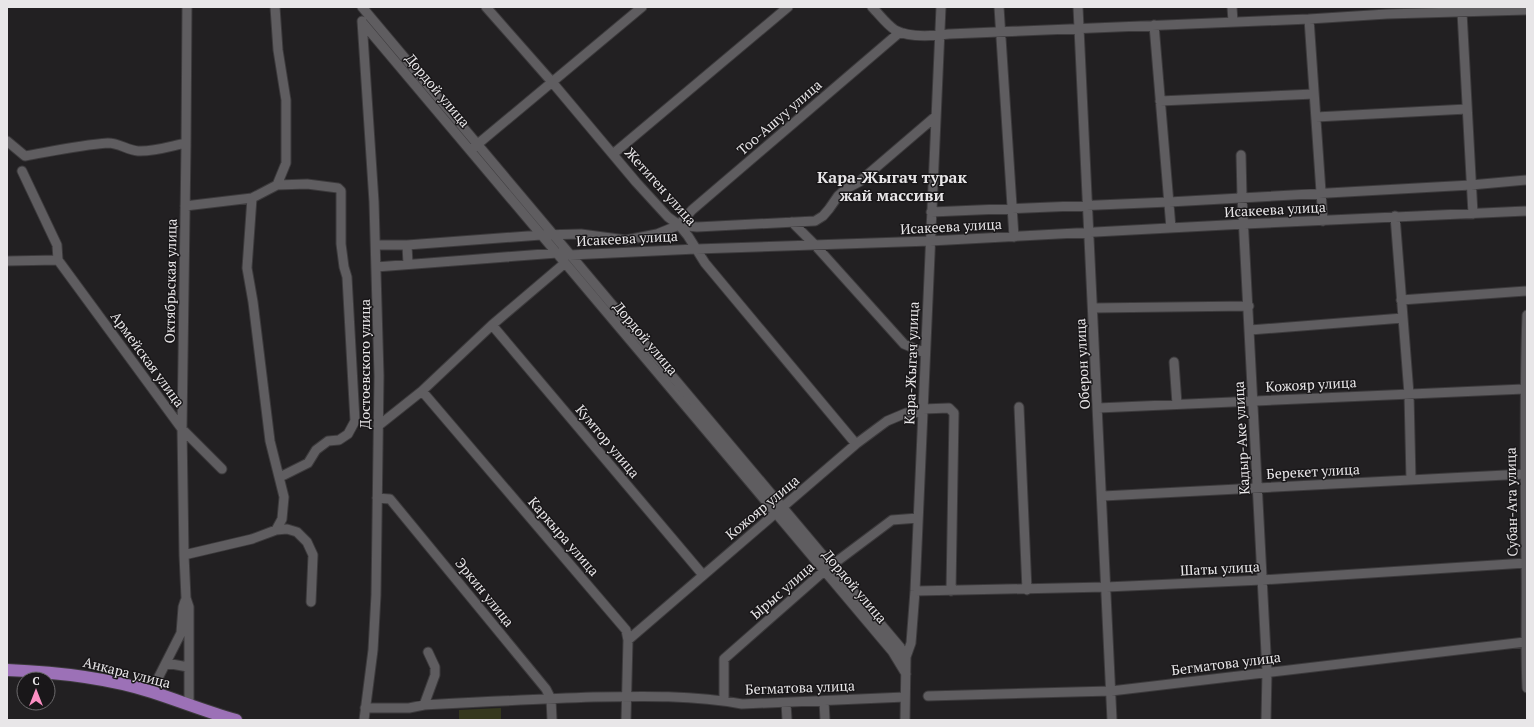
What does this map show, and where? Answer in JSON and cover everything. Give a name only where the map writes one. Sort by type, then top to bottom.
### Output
[{"type":"main road","name":"Анкара улица","points":[[7,670],[48,672],[100,679],[151,692],[236,720]]},
{"type":"street","name":"Октябрьская улица","points":[[187,7],[182,429],[184,555],[186,598],[189,607],[189,705]]},
{"type":"street","points":[[275,7],[278,50],[286,100],[286,163],[277,185]]},
{"type":"street","name":"Дордой улица","points":[[362,7],[541,235],[557,253],[568,259]]},
{"type":"street","name":"Достоевского улица","points":[[362,7],[376,245],[379,376],[374,630],[364,720]]},
{"type":"street","points":[[473,147],[642,7]]},
{"type":"street","points":[[613,154],[788,7]]},
{"type":"street","points":[[872,7],[888,24],[900,32],[930,36],[1309,19],[1387,11],[1462,12],[1527,10]]},
{"type":"street","name":"Кара-Жыгач улица","points":[[905,720],[906,657],[910,647],[918,518],[931,212],[942,7]]},
{"type":"street","points":[[999,7],[1014,237]]},
{"type":"street","name":"Оберон улица","points":[[1078,7],[1112,720]]},
{"type":"street","points":[[1232,7],[1233,22]]},
{"type":"street","name":"Жетиген улица","points":[[490,9],[613,154],[668,217],[678,225],[705,263],[856,444]]},
{"type":"street","points":[[1462,12],[1473,214]]},
{"type":"street","points":[[1309,19],[1323,221]]},
{"type":"street","points":[[362,22],[375,22]]},
{"type":"street","name":"Дордой улица","points":[[362,22],[553,235],[568,259],[828,568],[900,647],[906,657]]},
{"type":"street","points":[[1154,25],[1171,228]]},
{"type":"street","name":"Тоо-Ашуу улица","points":[[678,225],[692,210],[900,32]]},
{"type":"street","points":[[364,46],[370,38],[378,39]]},
{"type":"street","points":[[1160,100],[1314,94]]},
{"type":"street","points":[[1316,117],[1467,110]]},
{"type":"street","name":"Исакеева улица","points":[[376,245],[407,245],[541,235],[581,234],[626,240],[658,234],[678,225],[697,227],[815,221],[830,209],[838,196],[846,189],[859,182],[936,116]]},
{"type":"street","points":[[7,141],[25,156],[69,147],[108,143],[121,145],[136,151],[146,151],[186,143]]},
{"type":"street","name":"Кадыр-Аке улица","points":[[1241,155],[1267,672],[1266,720]]},
{"type":"street","points":[[7,261],[58,260],[57,245],[22,171]]},
{"type":"street","name":"Исакеева улица","points":[[931,212],[1169,202],[1471,185],[1527,180]]},
{"type":"street","points":[[185,206],[252,198],[277,185],[314,185],[338,188],[342,191],[341,244],[344,267],[348,277],[355,421],[348,434],[339,440],[328,441],[316,450],[308,463],[280,477]]},
{"type":"street","points":[[252,198],[247,268],[253,302],[270,441],[284,497],[282,519],[276,530]]},
{"type":"street","name":"Исакеева улица","points":[[568,259],[696,249],[930,241],[1527,210]]},
{"type":"street","points":[[1395,216],[1409,394],[1411,480]]},
{"type":"street","points":[[792,222],[814,244],[904,344],[925,353]]},
{"type":"street","points":[[407,245],[408,264]]},
{"type":"street","name":"Исакеева улица","points":[[376,267],[557,253]]},
{"type":"street","points":[[378,426],[422,391],[492,325],[568,259]]},
{"type":"street","name":"Армейская улица","points":[[58,260],[182,429],[222,469]]},
{"type":"street","points":[[1402,300],[1527,291]]},
{"type":"street","points":[[1093,308],[1249,306]]},
{"type":"street","name":"Субан-Ата улица","points":[[1527,314],[1524,389],[1526,563],[1525,642],[1527,688]]},
{"type":"street","points":[[1250,330],[1402,318]]},
{"type":"street","name":"Кумтор улица","points":[[492,325],[703,575]]},
{"type":"street","points":[[1174,362],[1177,404]]},
{"type":"street","name":"Кожояр улица","points":[[1098,408],[1524,389]]},
{"type":"street","name":"Каркыра улица","points":[[422,391],[626,630],[628,640],[626,720]]},
{"type":"street","points":[[1019,407],[1027,590]]},
{"type":"street","name":"Кожояр улица","points":[[628,640],[856,444],[887,422],[906,413],[923,410],[949,408],[954,413],[951,591]]},
{"type":"street","name":"Берекет улица","points":[[1102,496],[1525,474]]},
{"type":"street","name":"Эркин улица","points":[[377,498],[390,498],[546,689],[551,699],[552,720]]},
{"type":"street","name":"Ырыс улица","points":[[724,701],[724,659],[828,568],[892,520],[918,518]]},
{"type":"street","points":[[184,555],[252,539],[276,530],[288,529],[298,532],[307,542],[313,555],[311,602]]},
{"type":"street","name":"Шаты улица","points":[[914,591],[1027,590],[1262,580],[1526,563]]},
{"type":"street","name":"Дордой улица","points":[[828,568],[892,651],[906,674]]},
{"type":"street","name":"Октябрьская улица","points":[[151,692],[181,633],[183,607],[186,598]]},
{"type":"street","name":"Бегматова улица","points":[[928,696],[1111,691],[1525,642]]},
{"type":"street","points":[[900,647],[910,647]]},
{"type":"street","points":[[424,705],[435,675],[435,667],[428,652]]},
{"type":"street","points":[[166,663],[188,667]]},
{"type":"street","name":"Бегматова улица","points":[[365,708],[409,708],[424,705],[626,696],[683,698],[742,704],[905,697]]},
{"type":"street","points":[[824,701],[826,720]]},
{"type":"street","points":[[786,703],[787,720]]},
{"type":"green space","points":[[501,708],[501,720],[459,720],[459,710]]},
{"type":"district","name":"Кара-Жыгач турак жай массиви","points":[[892,186]]}]
